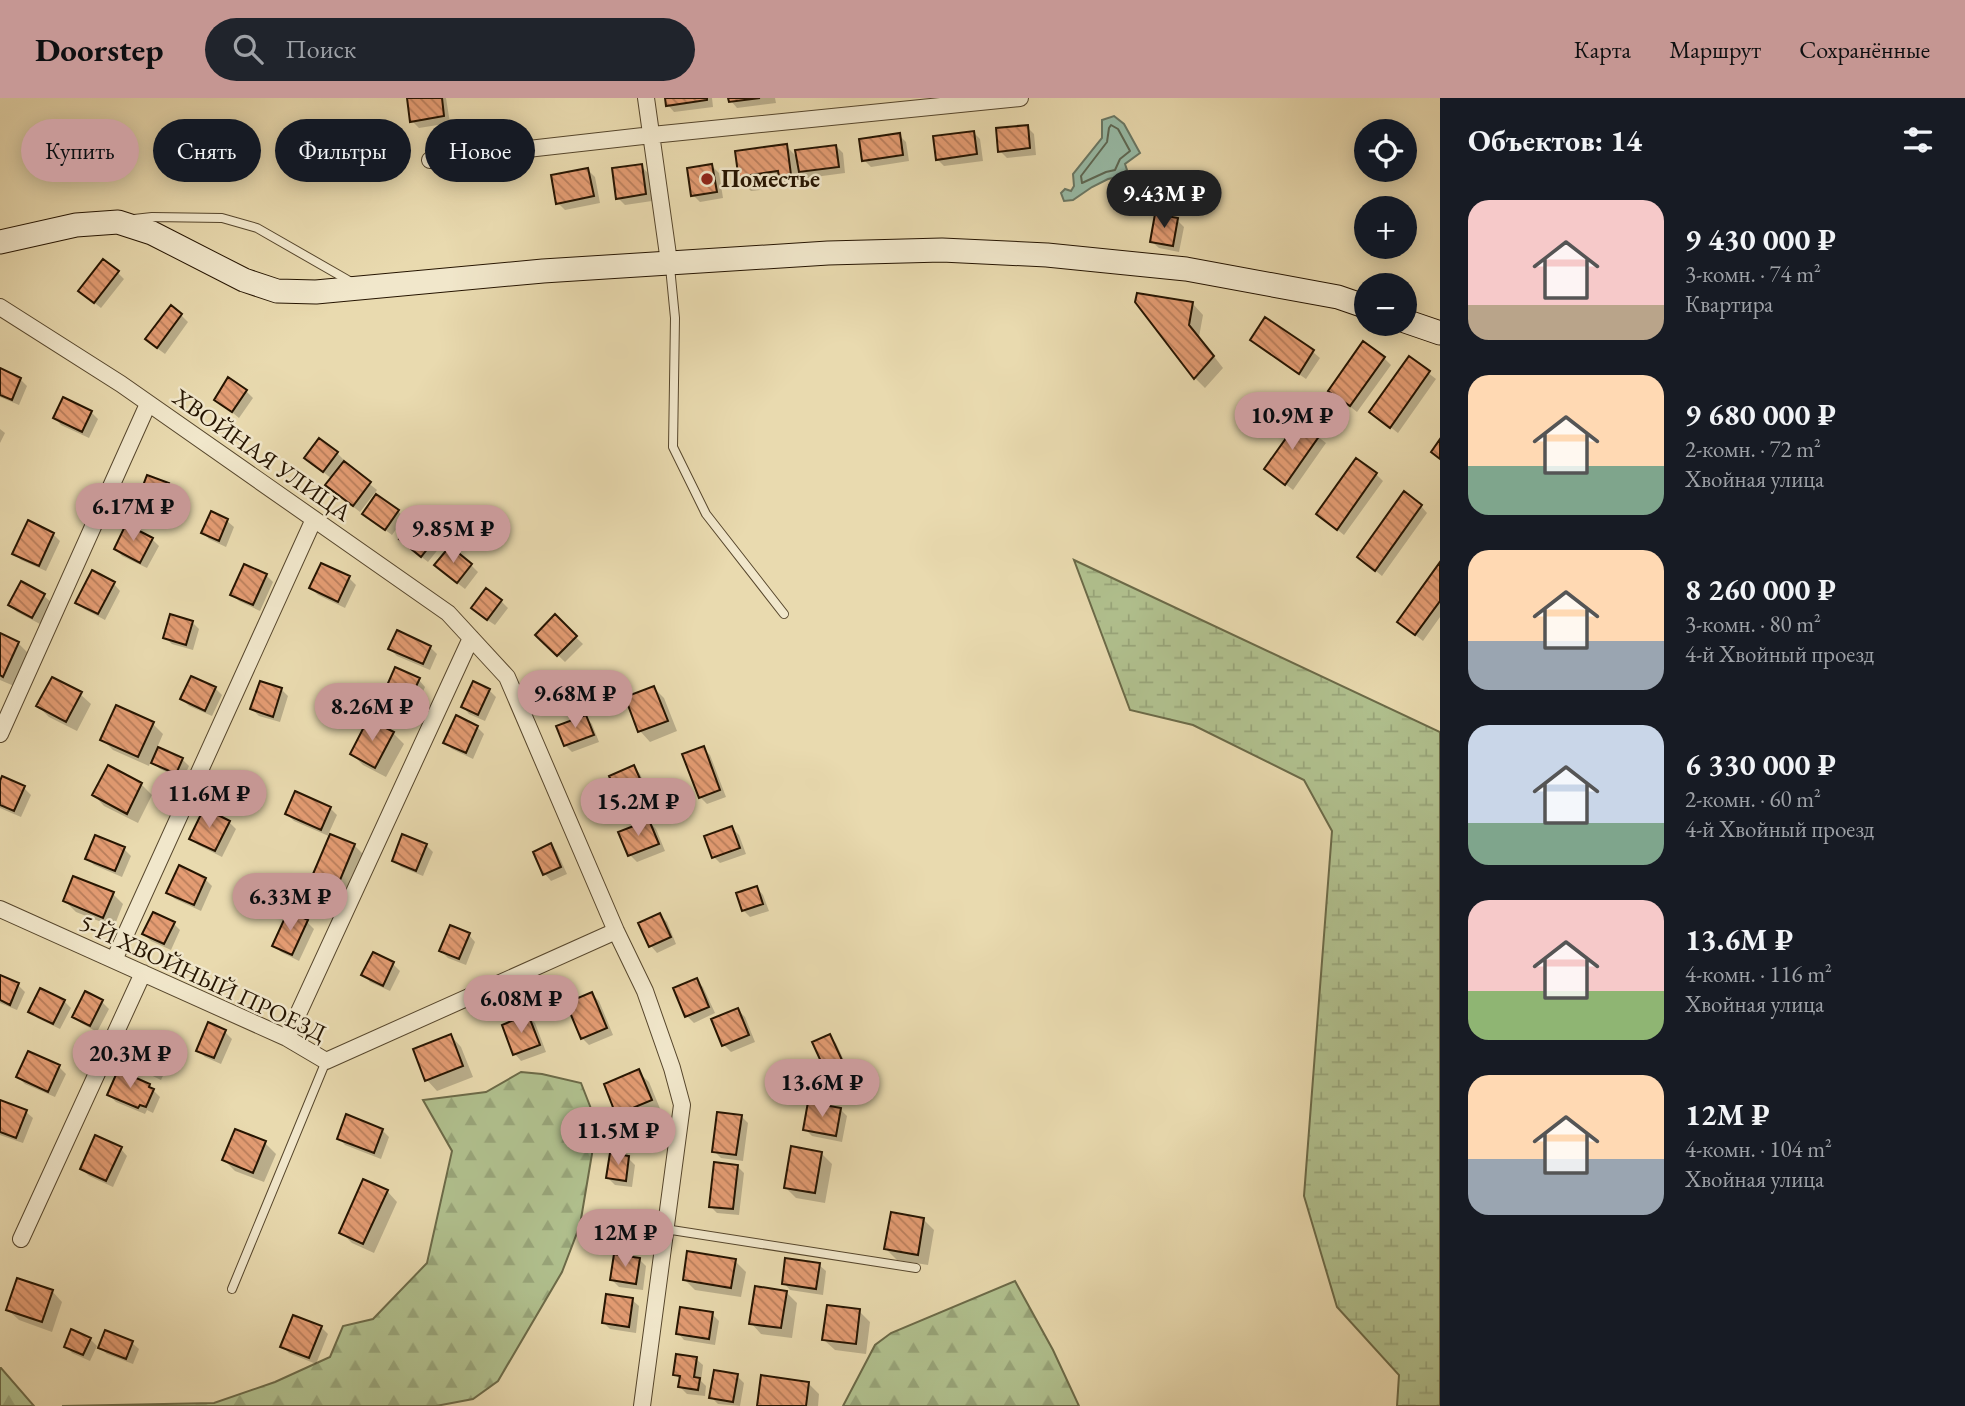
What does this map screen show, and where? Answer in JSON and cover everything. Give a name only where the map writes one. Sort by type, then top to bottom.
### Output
[{"type":"street","points":[[646,98],[669,262]]},
{"type":"street","points":[[535,148],[1020,98]]},
{"type":"street","points":[[0,242],[76,225],[118,222],[152,233],[244,280],[277,290],[316,292],[669,262],[942,250],[1047,255],[1186,269],[1354,303]]},
{"type":"street","name":"ХВОЙНАЯ УЛИЦА","points":[[0,307],[148,404],[448,613],[507,677],[616,932],[645,991],[682,1105],[642,1406]]},
{"type":"street","points":[[1417,325],[1440,333]]},
{"type":"street","points":[[0,734],[148,404]]},
{"type":"street","points":[[114,960],[314,519]]},
{"type":"street","points":[[288,1038],[471,638]]},
{"type":"street","name":"5-Й ХВОЙНЫЙ ПРОЕЗД","points":[[0,909],[288,1038],[326,1061],[616,932]]},
{"type":"street","points":[[21,1239],[143,973]]},
{"type":"lane","points":[[118,222],[152,216],[222,218],[257,228],[362,288]]},
{"type":"lane","points":[[669,262],[675,318],[673,447],[706,514],[784,614]]},
{"type":"lane","points":[[232,1289],[326,1061]]},
{"type":"lane","points":[[665,1229],[916,1268]]},
{"type":"green space","points":[[1074,560],[1440,732],[1440,1406],[1397,1406],[1399,1375],[1337,1307],[1304,1196],[1332,831],[1304,780],[1193,725],[1130,710]]},
{"type":"green space","points":[[521,1072],[581,1083],[597,1124],[580,1225],[562,1272],[498,1381],[473,1399],[436,1406],[62,1406],[214,1403],[275,1382],[330,1357],[343,1326],[373,1319],[427,1263],[452,1151],[423,1100],[486,1092]]},
{"type":"green space","points":[[1015,1281],[1053,1350],[1079,1406],[843,1406],[875,1345],[891,1333]]},
{"type":"green space","points":[[1,1368],[34,1406],[0,1406]]},
{"type":"water","points":[[1114,116],[1124,124],[1140,153],[1125,164],[1127,170],[1118,177],[1092,187],[1073,200],[1064,201],[1061,193],[1065,189],[1071,191],[1074,186],[1073,174],[1102,138],[1102,120]]},
{"type":"building","points":[[407,98],[442,98],[444,116],[411,122]]},
{"type":"building","points":[[665,98],[707,98],[707,100],[666,106]]},
{"type":"building","points":[[728,98],[760,98],[729,102]]},
{"type":"building","points":[[1028,125],[1030,148],[998,152],[996,128]]},
{"type":"building","points":[[974,131],[977,154],[936,160],[933,136]]},
{"type":"building","points":[[900,133],[903,155],[862,161],[859,139]]},
{"type":"building","points":[[787,144],[791,175],[779,177],[778,171],[750,175],[751,179],[739,181],[735,151]]},
{"type":"building","points":[[836,145],[839,167],[799,172],[795,150]]},
{"type":"building","points":[[642,164],[646,194],[616,199],[612,168]]},
{"type":"building","points":[[712,164],[717,192],[691,196],[687,168]]},
{"type":"building","points":[[588,168],[594,196],[556,204],[551,175]]},
{"type":"building","points":[[1155,214],[1178,218],[1173,246],[1150,242]]},
{"type":"building","points":[[103,259],[119,271],[94,303],[78,291]]},
{"type":"building","points":[[1137,293],[1193,302],[1189,325],[1214,356],[1194,379],[1135,302]]},
{"type":"building","points":[[171,305],[182,314],[157,348],[145,339]]},
{"type":"building","points":[[1265,317],[1314,350],[1299,374],[1250,340]]},
{"type":"building","points":[[1363,341],[1385,357],[1350,406],[1328,391]]},
{"type":"building","points":[[1409,356],[1430,371],[1390,428],[1369,412]]},
{"type":"building","points":[[0,368],[21,378],[12,400],[0,395]]},
{"type":"building","points":[[228,377],[247,390],[232,412],[214,400]]},
{"type":"building","points":[[63,397],[92,411],[82,432],[53,418]]},
{"type":"building","points":[[1299,420],[1320,435],[1285,485],[1264,469]]},
{"type":"building","points":[[319,438],[338,452],[323,472],[304,458]]},
{"type":"building","points":[[1440,439],[1440,459],[1431,452]]},
{"type":"building","points":[[1356,458],[1377,473],[1337,530],[1316,514]]},
{"type":"building","points":[[344,461],[371,482],[353,506],[325,485]]},
{"type":"building","points":[[147,475],[169,483],[160,507],[138,499]]},
{"type":"building","points":[[1404,491],[1422,505],[1375,571],[1357,557]]},
{"type":"building","points":[[376,494],[399,510],[385,530],[362,514]]},
{"type":"building","points":[[211,511],[228,519],[219,541],[201,533]]},
{"type":"building","points":[[28,520],[54,533],[39,566],[12,554]]},
{"type":"building","points":[[413,521],[435,539],[421,557],[399,539]]},
{"type":"building","points":[[126,524],[153,538],[140,563],[114,549]]},
{"type":"building","points":[[450,546],[472,564],[457,583],[434,565]]},
{"type":"building","points":[[1440,562],[1440,601],[1415,635],[1397,622]]},
{"type":"building","points":[[321,563],[350,576],[338,602],[309,588]]},
{"type":"building","points":[[244,564],[267,574],[253,605],[230,595]]},
{"type":"building","points":[[92,570],[115,582],[98,614],[75,603]]},
{"type":"building","points":[[21,581],[45,594],[32,618],[8,605]]},
{"type":"building","points":[[486,588],[502,600],[487,620],[471,608]]},
{"type":"building","points":[[170,614],[193,621],[186,645],[163,638]]},
{"type":"building","points":[[555,614],[577,636],[557,656],[535,635]]},
{"type":"building","points":[[397,630],[431,646],[423,664],[388,649]]},
{"type":"building","points":[[0,633],[19,642],[3,677],[0,675]]},
{"type":"building","points":[[395,667],[420,678],[406,708],[382,697]]},
{"type":"building","points":[[191,676],[216,687],[205,711],[180,699]]},
{"type":"building","points":[[52,677],[82,692],[66,722],[36,706]]},
{"type":"building","points":[[260,681],[282,688],[273,717],[250,709]]},
{"type":"building","points":[[473,681],[490,689],[478,715],[461,707]]},
{"type":"building","points":[[654,686],[668,721],[638,732],[625,697]]},
{"type":"building","points":[[116,705],[154,722],[138,757],[100,740]]},
{"type":"building","points":[[456,715],[478,726],[466,753],[443,743]]},
{"type":"building","points":[[586,715],[594,735],[564,746],[556,726]]},
{"type":"building","points":[[368,719],[394,732],[375,768],[350,754]]},
{"type":"building","points":[[704,746],[720,790],[699,798],[682,754]]},
{"type":"building","points":[[158,747],[183,758],[176,774],[151,763]]},
{"type":"building","points":[[108,765],[142,783],[127,814],[92,795]]},
{"type":"building","points":[[634,765],[647,795],[622,806],[609,776]]},
{"type":"building","points":[[2,776],[25,786],[14,811],[0,805]]},
{"type":"building","points":[[295,791],[331,807],[321,830],[285,814]]},
{"type":"building","points":[[204,808],[230,821],[215,851],[189,839]]},
{"type":"building","points":[[649,820],[659,844],[628,856],[618,832]]},
{"type":"building","points":[[732,826],[740,848],[712,858],[704,836]]},
{"type":"building","points":[[330,834],[355,844],[338,885],[313,874]]},
{"type":"building","points":[[402,834],[427,844],[416,871],[392,861]]},
{"type":"building","points":[[95,835],[125,847],[115,871],[85,859]]},
{"type":"building","points":[[551,843],[561,867],[543,875],[533,852]]},
{"type":"building","points":[[179,865],[206,878],[194,905],[166,893]]},
{"type":"building","points":[[73,876],[114,892],[103,918],[63,901]]},
{"type":"building","points":[[757,886],[763,904],[742,911],[736,893]]},
{"type":"building","points":[[288,911],[308,920],[292,955],[272,946]]},
{"type":"building","points":[[153,912],[175,922],[164,944],[142,934]]},
{"type":"building","points":[[660,913],[671,937],[649,947],[638,923]]},
{"type":"building","points":[[450,925],[470,933],[459,959],[439,951]]},
{"type":"building","points":[[373,952],[394,962],[383,986],[361,975]]},
{"type":"building","points":[[0,975],[19,983],[10,1005],[0,1000]]},
{"type":"building","points":[[697,978],[709,1007],[685,1017],[673,988]]},
{"type":"building","points":[[40,988],[65,1000],[53,1024],[28,1012]]},
{"type":"building","points":[[85,991],[103,1000],[90,1026],[72,1017]]},
{"type":"building","points":[[592,992],[607,1028],[581,1039],[566,1003]]},
{"type":"building","points":[[738,1008],[749,1035],[722,1046],[711,1019]]},
{"type":"building","points":[[528,1014],[540,1045],[513,1055],[502,1025]]},
{"type":"building","points":[[208,1022],[226,1030],[214,1058],[196,1051]]},
{"type":"building","points":[[130,1034],[165,1051],[154,1074],[119,1058]]},
{"type":"building","points":[[451,1034],[463,1066],[425,1081],[413,1049]]},
{"type":"building","points":[[830,1034],[847,1071],[829,1079],[812,1042]]},
{"type":"building","points":[[28,1051],[60,1065],[48,1092],[16,1077]]},
{"type":"building","points":[[639,1069],[652,1100],[616,1115],[604,1084]]},
{"type":"building","points":[[118,1070],[150,1084],[149,1087],[154,1089],[146,1107],[140,1105],[138,1108],[107,1095]]},
{"type":"building","points":[[0,1100],[27,1110],[16,1138],[0,1132]]},
{"type":"building","points":[[808,1102],[841,1108],[836,1136],[803,1130]]},
{"type":"building","points":[[717,1112],[742,1115],[736,1155],[712,1152]]},
{"type":"building","points":[[346,1114],[383,1129],[374,1153],[337,1139]]},
{"type":"building","points":[[235,1129],[266,1141],[253,1173],[222,1160]]},
{"type":"building","points":[[95,1135],[122,1147],[106,1181],[80,1169]]},
{"type":"building","points":[[791,1146],[822,1152],[815,1193],[784,1188]]},
{"type":"building","points":[[610,1153],[629,1156],[626,1181],[606,1178]]},
{"type":"building","points":[[714,1162],[738,1165],[733,1209],[709,1207]]},
{"type":"building","points":[[363,1179],[388,1190],[363,1244],[339,1233]]},
{"type":"building","points":[[891,1212],[924,1218],[918,1255],[884,1249]]},
{"type":"building","points":[[687,1251],[736,1259],[731,1288],[683,1280]]},
{"type":"building","points":[[614,1254],[640,1258],[636,1284],[610,1280]]},
{"type":"building","points":[[785,1258],[820,1263],[816,1289],[782,1284]]},
{"type":"building","points":[[17,1278],[53,1290],[42,1322],[6,1310]]},
{"type":"building","points":[[755,1286],[787,1291],[781,1328],[749,1324]]},
{"type":"building","points":[[606,1294],[633,1298],[629,1327],[602,1323]]},
{"type":"building","points":[[827,1305],[860,1309],[856,1344],[822,1340]]},
{"type":"building","points":[[680,1307],[713,1312],[709,1339],[676,1334]]},
{"type":"building","points":[[293,1315],[322,1326],[309,1358],[280,1347]]},
{"type":"building","points":[[71,1329],[91,1338],[83,1355],[64,1347]]},
{"type":"building","points":[[105,1330],[133,1341],[126,1359],[98,1348]]},
{"type":"building","points":[[676,1354],[697,1357],[694,1377],[700,1378],[698,1390],[678,1387],[680,1376],[673,1375]]},
{"type":"building","points":[[714,1370],[738,1374],[733,1402],[709,1398]]},
{"type":"building","points":[[761,1375],[809,1382],[806,1406],[757,1406]]},
{"type":"place","name":"Поместье","points":[[707,179]]}]
